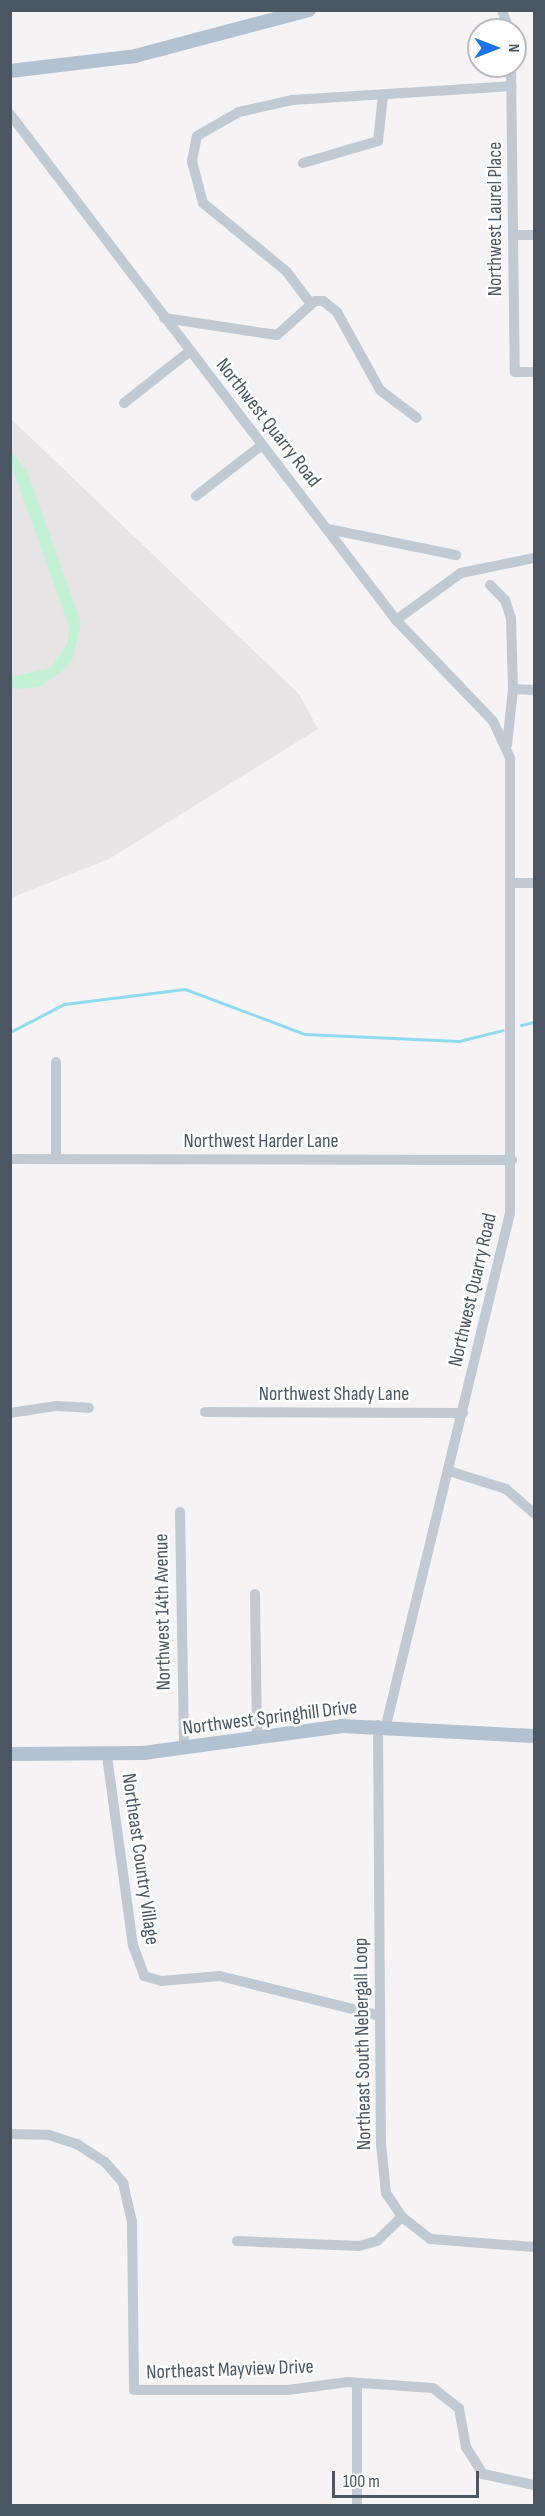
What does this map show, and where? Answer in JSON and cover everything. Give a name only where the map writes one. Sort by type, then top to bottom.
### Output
[{"type":"main road","points":[[10,71],[135,56],[309,10]]},
{"type":"main road","name":"Northwest Springhill Drive","points":[[10,1754],[107,1755],[184,1748],[257,1735],[382,1725],[534,1736]]},
{"type":"street","name":"Northwest Laurel Place","points":[[512,78],[515,372],[534,372]]},
{"type":"street","points":[[311,304],[286,271],[203,203],[194,177],[194,141],[208,128],[259,106],[512,86]]},
{"type":"street","points":[[303,163],[378,141],[383,96]]},
{"type":"street","name":"Northwest Quarry Road","points":[[10,114],[396,620],[486,712],[507,745]]},
{"type":"street","points":[[513,236],[534,235]]},
{"type":"street","points":[[164,318],[277,335],[311,304],[323,301],[337,312],[380,390],[417,418]]},
{"type":"street","points":[[124,403],[190,351]]},
{"type":"street","points":[[196,496],[262,445]]},
{"type":"street","points":[[328,530],[456,555]]},
{"type":"street","points":[[396,620],[461,573],[534,558]]},
{"type":"street","name":"Northwest Quarry Road","points":[[382,1725],[449,1471],[505,1242],[512,1160],[512,778],[507,745],[513,689],[511,618],[505,600],[490,585]]},
{"type":"street","points":[[513,689],[534,690]]},
{"type":"street","points":[[512,883],[534,883]]},
{"type":"street","points":[[56,1062],[56,1157]]},
{"type":"street","name":"Northwest Harder Lane","points":[[10,1160],[56,1157],[512,1160]]},
{"type":"street","points":[[10,1413],[56,1406],[89,1408]]},
{"type":"street","name":"Northwest Shady Lane","points":[[205,1412],[463,1413]]},
{"type":"street","points":[[449,1471],[506,1489],[534,1513]]},
{"type":"street","name":"Northwest 14th Avenue","points":[[180,1512],[184,1748]]},
{"type":"street","points":[[255,1594],[257,1735]]},
{"type":"street","name":"Northeast South Nebergall Loop","points":[[382,1725],[380,2016],[382,2158],[386,2193],[402,2217],[430,2239],[534,2247]]},
{"type":"street","name":"Northeast Country Village","points":[[107,1755],[133,1945],[144,1976],[161,1981],[220,1976],[380,2016]]},
{"type":"street","name":"Northeast Mayview Drive","points":[[10,2134],[49,2135],[77,2144],[105,2162],[123,2183],[132,2222],[134,2390],[288,2390],[357,2383],[445,2393],[464,2418],[466,2447],[476,2466],[495,2480],[534,2485]]},
{"type":"street","points":[[237,2241],[358,2246],[377,2241],[402,2217]]},
{"type":"street","points":[[357,2383],[357,2505]]},
{"type":"shaded area","points":[[10,418],[299,694],[318,729],[109,859],[11,898]]},
{"type":"green space","points":[[11,451],[27,471],[81,623],[72,661],[61,672],[38,687],[19,689],[11,687],[11,677],[51,668],[68,643],[69,626],[11,464]]},
{"type":"waterway","points":[[10,1032],[64,1004],[185,989],[305,1034],[459,1041],[503,1030]]},
{"type":"waterway","points":[[521,1025],[534,1022]]}]
